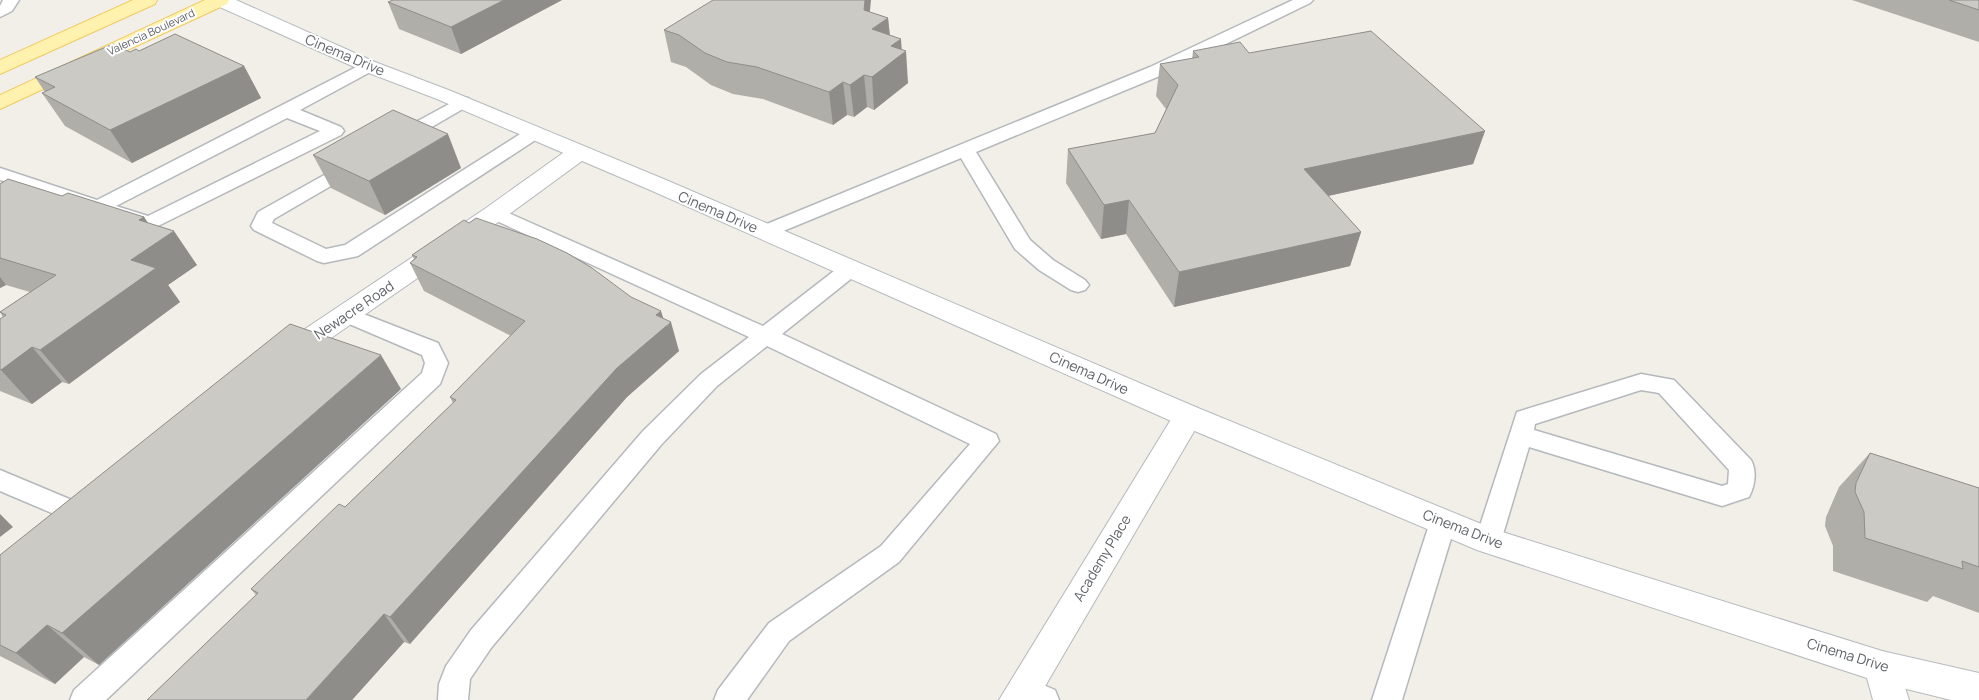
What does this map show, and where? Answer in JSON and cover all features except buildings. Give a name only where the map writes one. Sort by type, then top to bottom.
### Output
[{"type":"main road","points":[[0,68],[148,0]]},
{"type":"main road","name":"Valencia Boulevard","points":[[0,103],[220,0]]},
{"type":"street","name":"Cinema Drive","points":[[220,0],[368,66],[462,102],[1188,416],[1488,540],[1882,667],[1979,690]]},
{"type":"street","name":"Newacre Road","points":[[265,373],[296,348],[495,213],[578,153]]},
{"type":"street","name":"Academy Place","points":[[1028,697],[1188,416]]},
{"type":"street","points":[[68,538],[99,513]]},
{"type":"street","points":[[1882,667],[1891,700]]},
{"type":"lane","points":[[0,12],[7,8],[11,0]]},
{"type":"lane","points":[[764,232],[1156,71],[1305,0]]},
{"type":"lane","points":[[98,206],[286,111],[368,66]]},
{"type":"lane","points":[[385,147],[462,102]]},
{"type":"lane","points":[[0,174],[149,223],[334,131],[286,111]]},
{"type":"lane","points":[[368,156],[265,216],[261,226],[324,256],[351,251],[534,133]]},
{"type":"lane","points":[[966,150],[1022,244],[1046,265],[1078,285]]},
{"type":"lane","points":[[495,213],[766,336],[987,441],[890,554],[778,632],[729,700]]},
{"type":"lane","points":[[453,700],[451,692],[460,670],[481,640],[652,438],[709,380],[850,269]]},
{"type":"lane","points":[[85,700],[432,378],[437,364],[436,357],[430,349],[348,314]]},
{"type":"lane","points":[[1488,540],[1525,418],[1641,382],[1666,386],[1742,467],[1740,490],[1722,496],[1520,435]]},
{"type":"lane","points":[[0,480],[99,513]]},
{"type":"lane","points":[[1387,700],[1443,522]]}]
